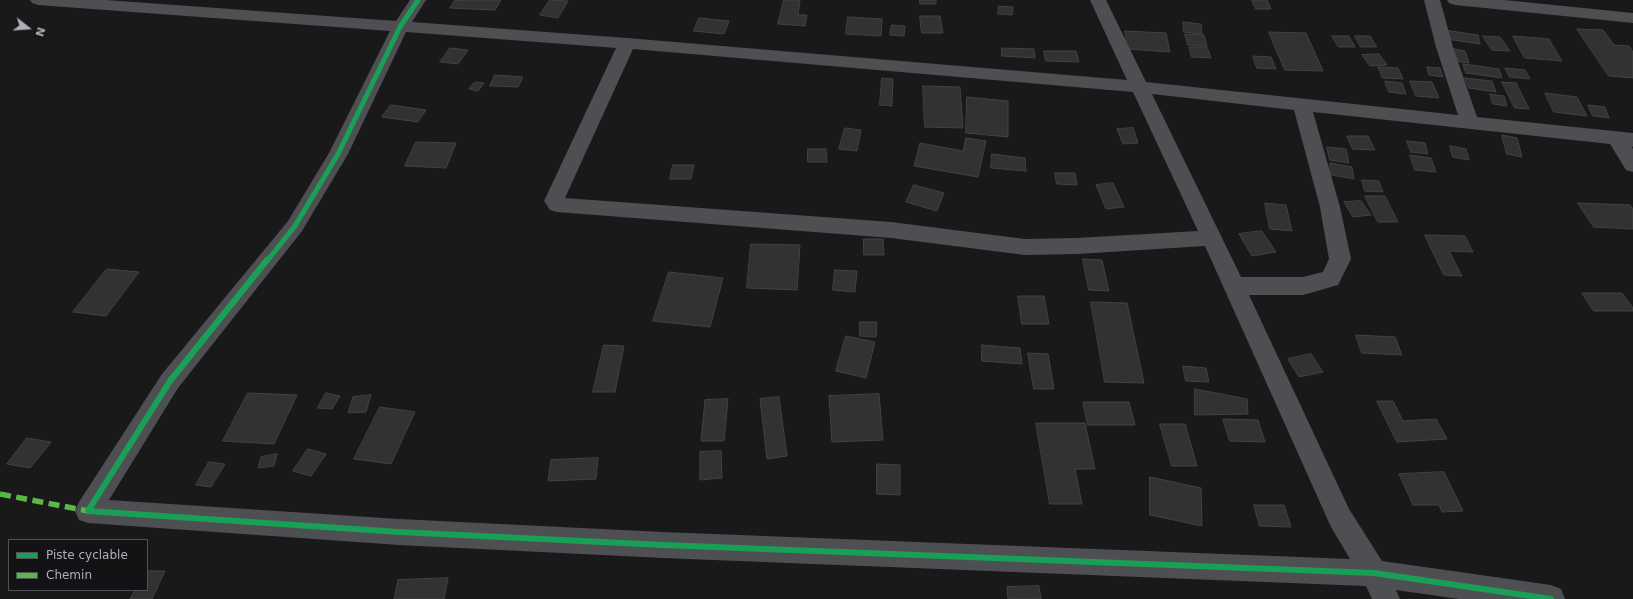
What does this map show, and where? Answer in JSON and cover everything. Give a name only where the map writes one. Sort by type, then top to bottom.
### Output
[{"type":"street","points":[[38,0],[627,43],[1140,87],[1625,139],[1633,165]]},
{"type":"street","points":[[418,0],[400,27],[338,154],[296,226],[170,381],[88,511],[399,532],[656,545],[1374,573],[1551,599]]},
{"type":"street","points":[[1098,0],[1212,238],[1340,518],[1374,573],[1386,599]]},
{"type":"street","points":[[1432,0],[1439,32],[1456,76],[1470,122]]},
{"type":"street","points":[[1455,0],[1633,18]]},
{"type":"street","points":[[627,43],[556,196],[554,201],[557,206],[891,230],[1025,247],[1077,246],[1212,238]]},
{"type":"street","points":[[1234,286],[1303,286],[1330,279],[1340,259],[1330,208],[1302,104]]},
{"type":"building","points":[[455,0],[501,0],[495,10],[450,8]]},
{"type":"building","points":[[550,0],[568,1],[558,18],[540,15]]},
{"type":"building","points":[[784,0],[800,0],[798,15],[807,15],[805,26],[778,24]]},
{"type":"building","points":[[920,0],[936,0],[936,4],[920,4]]},
{"type":"building","points":[[1252,0],[1267,0],[1271,9],[1256,9]]},
{"type":"building","points":[[999,6],[1013,7],[1012,15],[998,14]]},
{"type":"building","points":[[920,16],[940,16],[943,33],[922,33]]},
{"type":"building","points":[[848,17],[882,19],[881,36],[846,34]]},
{"type":"building","points":[[699,18],[729,21],[724,34],[694,31]]},
{"type":"building","points":[[1183,22],[1201,24],[1202,34],[1184,32]]},
{"type":"building","points":[[892,25],[905,26],[904,36],[890,35]]},
{"type":"building","points":[[1577,29],[1603,30],[1614,45],[1629,46],[1633,52],[1633,78],[1609,76]]},
{"type":"building","points":[[1444,30],[1478,35],[1480,44],[1447,39]]},
{"type":"building","points":[[1125,31],[1166,33],[1170,52],[1128,49]]},
{"type":"building","points":[[1269,32],[1306,33],[1323,71],[1285,70]]},
{"type":"building","points":[[1185,34],[1204,35],[1207,46],[1188,45]]},
{"type":"building","points":[[1332,36],[1349,36],[1355,47],[1339,47]]},
{"type":"building","points":[[1355,36],[1370,36],[1377,47],[1361,47]]},
{"type":"building","points":[[1483,36],[1500,37],[1510,51],[1492,50]]},
{"type":"building","points":[[1513,36],[1549,39],[1562,61],[1525,58]]},
{"type":"building","points":[[1189,47],[1207,47],[1211,58],[1192,57]]},
{"type":"building","points":[[450,48],[468,50],[458,64],[440,62]]},
{"type":"building","points":[[1002,48],[1034,49],[1035,58],[1002,56]]},
{"type":"building","points":[[1450,48],[1465,51],[1469,63],[1454,61]]},
{"type":"building","points":[[1044,51],[1076,51],[1079,62],[1046,61]]},
{"type":"building","points":[[1379,54],[1387,65],[1370,66],[1362,55]]},
{"type":"building","points":[[1253,56],[1271,57],[1276,69],[1257,68]]},
{"type":"building","points":[[1463,64],[1499,69],[1502,78],[1466,73]]},
{"type":"building","points":[[1378,67],[1398,68],[1403,79],[1383,78]]},
{"type":"building","points":[[1427,67],[1440,68],[1443,77],[1429,75]]},
{"type":"building","points":[[1505,68],[1525,70],[1530,79],[1510,77]]},
{"type":"building","points":[[495,75],[523,77],[518,87],[490,86]]},
{"type":"building","points":[[882,78],[893,79],[892,106],[880,105]]},
{"type":"building","points":[[1465,78],[1492,81],[1496,92],[1469,88]]},
{"type":"building","points":[[1385,81],[1402,83],[1406,94],[1389,92]]},
{"type":"building","points":[[1410,81],[1432,82],[1439,98],[1416,96]]},
{"type":"building","points":[[475,82],[484,83],[478,91],[469,89]]},
{"type":"building","points":[[1502,82],[1516,83],[1529,109],[1515,108]]},
{"type":"building","points":[[923,86],[960,87],[963,128],[925,127]]},
{"type":"building","points":[[1545,93],[1577,97],[1587,116],[1554,112]]},
{"type":"building","points":[[1490,94],[1504,96],[1507,106],[1493,104]]},
{"type":"building","points":[[967,97],[1008,101],[1008,137],[966,133]]},
{"type":"building","points":[[391,105],[426,110],[418,122],[382,117]]},
{"type":"building","points":[[1588,105],[1605,107],[1609,118],[1593,116]]},
{"type":"building","points":[[845,128],[861,130],[857,151],[839,149]]},
{"type":"building","points":[[1133,128],[1138,143],[1123,144],[1117,129]]},
{"type":"building","points":[[1502,135],[1517,138],[1522,157],[1507,154]]},
{"type":"building","points":[[1347,136],[1368,136],[1375,150],[1353,149]]},
{"type":"building","points":[[966,138],[986,141],[978,177],[914,166],[920,143],[963,151]]},
{"type":"building","points":[[1407,141],[1425,143],[1428,154],[1411,152]]},
{"type":"building","points":[[416,142],[456,143],[446,168],[405,166]]},
{"type":"building","points":[[1450,146],[1466,149],[1469,160],[1453,157]]},
{"type":"building","points":[[1327,147],[1346,149],[1349,163],[1330,160]]},
{"type":"building","points":[[808,149],[826,149],[827,162],[808,162]]},
{"type":"building","points":[[992,154],[1025,158],[1026,171],[991,168]]},
{"type":"building","points":[[1410,155],[1431,158],[1436,172],[1415,170]]},
{"type":"building","points":[[1330,163],[1352,167],[1354,179],[1331,175]]},
{"type":"building","points":[[673,165],[694,165],[691,179],[670,179]]},
{"type":"building","points":[[1055,173],[1075,173],[1077,185],[1057,184]]},
{"type":"building","points":[[1362,180],[1379,181],[1383,192],[1365,191]]},
{"type":"building","points":[[1113,183],[1124,207],[1106,209],[1096,185]]},
{"type":"building","points":[[914,185],[944,193],[937,211],[906,202]]},
{"type":"building","points":[[1365,196],[1385,196],[1398,222],[1378,222]]},
{"type":"building","points":[[1361,201],[1371,215],[1353,217],[1344,202]]},
{"type":"building","points":[[1265,203],[1286,205],[1292,231],[1270,229]]},
{"type":"building","points":[[1578,203],[1630,205],[1633,209],[1633,229],[1594,227]]},
{"type":"building","points":[[1262,231],[1276,252],[1252,256],[1239,234]]},
{"type":"building","points":[[1425,235],[1465,236],[1473,252],[1449,251],[1462,276],[1444,275]]},
{"type":"building","points":[[864,239],[883,239],[884,255],[864,255]]},
{"type":"building","points":[[751,244],[800,245],[797,290],[747,288]]},
{"type":"building","points":[[1083,259],[1102,260],[1109,291],[1089,290]]},
{"type":"building","points":[[107,269],[139,272],[106,316],[73,312]]},
{"type":"building","points":[[835,270],[857,271],[855,292],[833,290]]},
{"type":"building","points":[[669,272],[723,278],[710,327],[653,321]]},
{"type":"building","points":[[1582,293],[1622,293],[1633,308],[1633,311],[1594,311]]},
{"type":"building","points":[[1018,296],[1044,296],[1049,324],[1022,324]]},
{"type":"building","points":[[1091,302],[1127,303],[1144,383],[1105,382]]},
{"type":"building","points":[[860,322],[877,322],[876,337],[860,336]]},
{"type":"building","points":[[1356,335],[1395,337],[1402,355],[1362,353]]},
{"type":"building","points":[[846,336],[875,342],[866,378],[836,371]]},
{"type":"building","points":[[604,345],[624,346],[615,392],[593,392]]},
{"type":"building","points":[[982,345],[1020,348],[1022,364],[982,361]]},
{"type":"building","points":[[1028,353],[1048,354],[1054,389],[1034,389]]},
{"type":"building","points":[[1311,354],[1323,372],[1299,377],[1288,359]]},
{"type":"building","points":[[1183,366],[1206,368],[1209,382],[1186,381]]},
{"type":"building","points":[[1195,389],[1247,399],[1248,414],[1195,415]]},
{"type":"building","points":[[248,393],[297,395],[274,444],[223,441]]},
{"type":"building","points":[[326,393],[340,396],[332,409],[318,408]]},
{"type":"building","points":[[879,394],[883,440],[832,442],[829,396]]},
{"type":"building","points":[[371,395],[366,412],[348,413],[353,397]]},
{"type":"building","points":[[779,397],[787,456],[767,459],[760,399]]},
{"type":"building","points":[[728,399],[724,441],[701,441],[705,400]]},
{"type":"building","points":[[1377,401],[1393,401],[1403,421],[1436,419],[1447,439],[1397,442]]},
{"type":"building","points":[[1083,402],[1129,402],[1135,425],[1088,425]]},
{"type":"building","points":[[380,407],[415,412],[391,464],[354,459]]},
{"type":"building","points":[[1223,419],[1258,420],[1265,442],[1230,441]]},
{"type":"building","points":[[1036,423],[1085,423],[1095,469],[1075,469],[1082,504],[1050,504]]},
{"type":"building","points":[[1160,424],[1185,424],[1197,466],[1172,466]]},
{"type":"building","points":[[27,438],[51,442],[30,468],[7,464]]},
{"type":"building","points":[[308,449],[326,454],[311,476],[293,471]]},
{"type":"building","points":[[721,451],[722,478],[700,480],[700,452]]},
{"type":"building","points":[[277,454],[274,466],[258,468],[261,457]]},
{"type":"building","points":[[598,458],[596,479],[548,481],[551,460]]},
{"type":"building","points":[[209,462],[225,464],[211,487],[196,485]]},
{"type":"building","points":[[877,464],[900,465],[900,495],[877,494]]},
{"type":"building","points":[[1444,472],[1463,511],[1442,512],[1439,505],[1413,505],[1399,474]]},
{"type":"building","points":[[1150,477],[1201,488],[1202,526],[1150,515]]},
{"type":"building","points":[[1254,505],[1284,505],[1291,527],[1260,526]]},
{"type":"building","points":[[148,571],[165,571],[152,599],[130,599],[134,591],[148,591]]},
{"type":"building","points":[[448,578],[444,599],[394,599],[398,580]]},
{"type":"building","points":[[1039,586],[1041,599],[1008,599],[1007,587]]},
{"type":"marked path","points":[[0,494],[88,511]]},
{"type":"cycle path","points":[[418,0],[400,27],[338,154],[295,226],[170,381],[88,511],[399,532],[663,545],[1374,573],[1551,599]]}]
